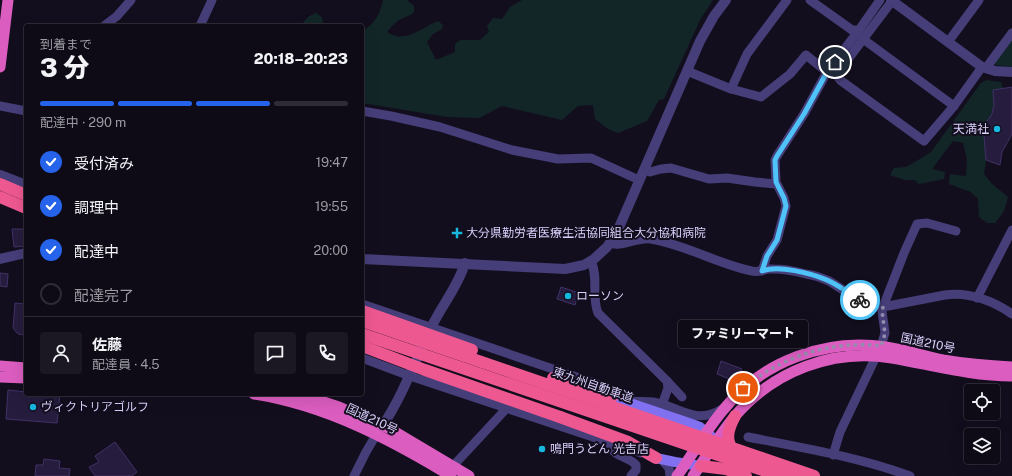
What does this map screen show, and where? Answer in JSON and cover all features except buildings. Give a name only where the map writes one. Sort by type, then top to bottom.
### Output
[{"type":"highway","points":[[0,67],[8,0]]},
{"type":"highway","points":[[0,184],[24,194]]},
{"type":"highway","points":[[0,197],[24,207]]},
{"type":"highway","points":[[364,313],[489,357],[612,397]]},
{"type":"highway","name":"東九州自動車道","points":[[364,322],[814,476]]},
{"type":"highway","points":[[364,335],[780,476]]},
{"type":"highway","name":"国道210号","points":[[677,476],[724,408],[736,395],[755,379],[774,367],[811,352],[830,348],[861,345],[963,372],[1012,376]]},
{"type":"highway","points":[[364,347],[628,442],[658,458]]},
{"type":"highway","name":"国道210号","points":[[693,476],[716,441],[735,416],[759,393],[777,380],[798,369],[819,361],[841,356],[879,351],[962,363],[1012,366]]},
{"type":"highway","points":[[0,366],[24,368]]},
{"type":"highway","points":[[0,377],[24,378]]},
{"type":"highway","name":"国道210号","points":[[264,396],[280,399],[405,437],[452,471],[469,476]]},
{"type":"highway","name":"国道210号","points":[[306,396],[339,407],[379,429]]},
{"type":"highway","points":[[735,416],[729,428],[727,439],[733,451],[745,462]]},
{"type":"highway","points":[[704,436],[700,446],[703,462],[746,476]]},
{"type":"highway","points":[[716,441],[730,453],[745,462],[791,476]]},
{"type":"main road","points":[[612,397],[692,424],[704,436],[716,441]]},
{"type":"main road","points":[[658,458],[685,464],[703,462]]},
{"type":"street","points":[[107,24],[117,16],[131,0]]},
{"type":"street","points":[[201,24],[212,0]]},
{"type":"street","points":[[364,259],[465,263],[556,269],[578,266],[591,261],[603,251],[617,232],[700,42],[714,16],[726,0]]},
{"type":"street","points":[[731,89],[747,54],[787,0]]},
{"type":"street","points":[[810,0],[852,30],[859,30]]},
{"type":"street","points":[[762,271],[767,256],[777,240],[786,206],[784,198],[776,184],[775,169],[777,156],[800,120],[827,72],[880,0]]},
{"type":"street","points":[[1012,33],[984,68],[954,106],[924,141],[840,80],[836,75],[891,1],[984,68],[995,71],[1012,72]]},
{"type":"street","points":[[948,42],[975,2]]},
{"type":"street","points":[[863,39],[954,106]]},
{"type":"street","points":[[687,71],[731,89],[761,98],[790,74],[806,55],[827,72]]},
{"type":"street","points":[[0,106],[24,111]]},
{"type":"street","points":[[364,111],[440,127],[519,151],[558,159],[591,158],[639,180]]},
{"type":"street","points":[[644,169],[650,172],[671,168],[709,179],[727,178],[776,184]]},
{"type":"street","points":[[0,175],[24,184]]},
{"type":"street","points":[[833,455],[843,426],[879,351],[885,334],[882,311],[883,307],[917,224],[927,223],[956,231]]},
{"type":"street","points":[[977,298],[1012,230]]},
{"type":"street","points":[[610,243],[617,245],[634,240],[651,239],[689,249],[745,270],[757,272],[775,269],[808,274],[829,281],[871,306],[883,307],[950,294],[966,295],[996,304],[1012,314]]},
{"type":"street","points":[[0,259],[24,253]]},
{"type":"street","points":[[591,261],[596,277],[596,305],[598,313],[664,376],[682,397]]},
{"type":"street","points":[[354,476],[379,429],[395,406],[410,376],[431,327],[458,282],[465,263]]},
{"type":"street","points":[[364,305],[603,386],[612,397]]},
{"type":"street","points":[[364,359],[506,409],[610,444],[658,458],[669,468],[670,476]]},
{"type":"street","points":[[662,404],[668,388],[667,381]]},
{"type":"street","points":[[627,401],[653,402],[686,413],[701,416],[712,415],[724,408]]},
{"type":"street","points":[[452,471],[506,409]]},
{"type":"street","points":[[748,437],[833,455],[887,468],[910,476]]},
{"type":"street","points":[[610,444],[613,450],[636,465],[636,470],[631,476]]},
{"type":"green space","points":[[383,0],[407,0],[414,6],[414,12],[398,21],[387,32],[394,36],[400,37],[413,34],[438,21],[443,25],[442,29],[433,34],[427,42],[436,60],[455,52],[455,44],[460,40],[480,40],[489,32],[487,26],[493,18],[502,19],[510,7],[522,0],[713,0],[700,20],[664,99],[659,100],[647,121],[618,133],[608,129],[595,119],[593,105],[578,106],[562,120],[502,106],[479,118],[447,117],[364,103],[364,30],[371,25],[380,11]]},
{"type":"green space","points":[[316,13],[322,17],[323,24],[302,24],[309,16]]},
{"type":"green space","points":[[1012,37],[1012,67],[995,65],[994,61]]},
{"type":"green space","points":[[986,80],[1001,82],[1003,88],[993,90],[994,105],[992,113],[983,124],[986,160],[984,174],[992,184],[1008,197],[1004,211],[995,223],[987,223],[979,217],[978,199],[971,192],[949,184],[950,174],[966,176],[967,159],[963,143],[953,141],[932,169],[945,172],[944,179],[919,184],[915,180],[905,180],[890,175],[894,168],[906,167],[931,152],[981,83]]},
{"type":"way so far","points":[[743,388],[774,367],[811,352],[849,346],[881,346],[885,334],[882,311],[883,307],[874,307],[860,300]]},
{"type":"place","name":"天満社","points":[[997,129]]},
{"type":"place","name":"大分県勤労者医療生活協同組合大分協和病院","points":[[457,233]]},
{"type":"place","name":"ローソン","points":[[568,296]]},
{"type":"place","name":"ファミリーマート","points":[[743,388]]},
{"type":"place","name":"ヴィクトリアゴルフ","points":[[33,407]]},
{"type":"place","name":"鳴門うどん 光吉店","points":[[542,449]]},
{"type":"route","points":[[835,62],[827,72],[804,114],[775,160],[776,184],[784,198],[786,206],[777,240],[767,256],[762,271],[775,269],[808,274],[829,281],[860,300]]}]
